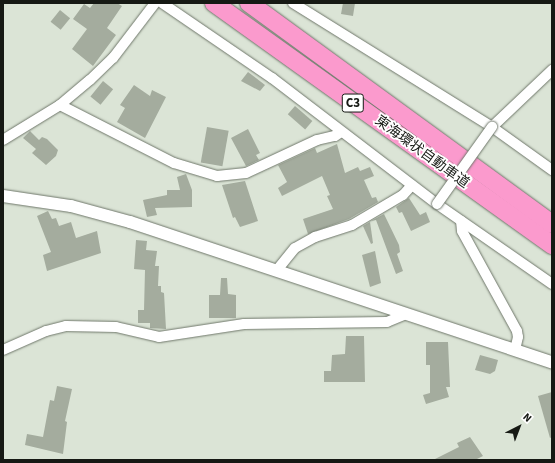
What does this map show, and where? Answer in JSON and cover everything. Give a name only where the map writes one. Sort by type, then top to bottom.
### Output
[{"type":"highway","name":"東海環状自動車道","points":[[214,3],[552,245]]},
{"type":"highway","name":"東海環状自動車道","points":[[249,3],[552,224]]},
{"type":"street","points":[[3,140],[60,106],[113,58],[155,3]]},
{"type":"street","points":[[162,3],[272,78],[341,132],[460,221],[552,284]]},
{"type":"street","points":[[293,3],[492,127],[552,170]]},
{"type":"street","points":[[437,204],[492,127],[552,70]]},
{"type":"street","points":[[60,106],[174,164],[217,176],[246,173],[317,140],[335,136],[341,132]]},
{"type":"street","points":[[277,270],[295,248],[315,237],[352,225],[403,195],[412,185]]},
{"type":"street","points":[[3,196],[71,206],[277,270],[551,361]]},
{"type":"street","points":[[460,221],[462,231],[517,331],[518,337],[515,350]]},
{"type":"street","points":[[3,350],[46,331],[66,326],[116,327],[167,336],[244,324],[387,322],[406,314]]},
{"type":"building","points":[[94,3],[117,3],[122,6],[107,28],[116,35],[93,66],[72,49],[87,29],[73,19],[84,4],[90,8]]},
{"type":"building","points":[[343,3],[355,3],[353,16],[341,14]]},
{"type":"building","points":[[60,10],[70,18],[61,30],[51,22]]},
{"type":"building","points":[[248,72],[265,85],[260,91],[241,81]]},
{"type":"building","points":[[103,81],[113,89],[101,105],[90,97]]},
{"type":"building","points":[[134,85],[150,96],[152,90],[166,97],[145,138],[117,122],[125,108],[120,105]]},
{"type":"building","points":[[295,106],[312,121],[305,129],[288,114]]},
{"type":"building","points":[[207,127],[229,131],[222,166],[201,162]]},
{"type":"building","points":[[248,129],[260,153],[256,155],[259,160],[246,166],[231,138]]},
{"type":"building","points":[[30,131],[39,140],[42,137],[47,139],[58,150],[56,156],[46,165],[32,153],[36,149],[23,138]]},
{"type":"building","points":[[337,144],[345,173],[358,167],[360,171],[370,167],[374,176],[364,180],[372,198],[376,197],[378,202],[349,219],[308,234],[303,219],[333,209],[327,196],[330,195],[322,176],[282,196],[278,188],[287,182],[278,165],[315,148],[317,153]]},
{"type":"building","points":[[186,174],[192,190],[192,207],[155,208],[157,215],[147,217],[143,200],[167,195],[167,190],[180,190],[177,177]]},
{"type":"building","points":[[245,181],[258,221],[240,227],[235,217],[233,218],[222,185]]},
{"type":"building","points":[[409,198],[420,215],[426,212],[430,222],[411,231],[402,212],[399,213],[396,207]]},
{"type":"building","points":[[48,211],[52,219],[56,218],[59,226],[71,222],[76,238],[97,231],[101,253],[47,271],[43,255],[51,252],[37,216]]},
{"type":"building","points":[[384,214],[399,245],[400,252],[397,254],[403,271],[396,274],[376,220],[371,221]]},
{"type":"building","points":[[370,222],[373,243],[371,244],[363,226]]},
{"type":"building","points":[[136,240],[147,241],[146,250],[157,251],[155,266],[159,266],[158,286],[161,286],[161,292],[164,293],[166,329],[150,328],[150,323],[138,323],[138,310],[144,310],[145,270],[134,269]]},
{"type":"building","points":[[375,251],[381,283],[370,287],[362,255]]},
{"type":"building","points":[[221,278],[227,278],[228,294],[236,295],[236,318],[209,318],[209,295],[220,295]]},
{"type":"building","points":[[346,336],[364,336],[365,382],[324,382],[324,371],[331,371],[332,355],[345,354]]},
{"type":"building","points":[[426,342],[448,342],[450,387],[446,387],[449,397],[426,404],[423,395],[430,393],[430,365],[426,365]]},
{"type":"building","points":[[480,355],[498,360],[495,371],[490,374],[475,370]]},
{"type":"building","points":[[57,386],[72,389],[65,421],[67,422],[63,454],[25,445],[27,434],[43,437],[50,400],[54,401]]},
{"type":"building","points":[[552,392],[552,437],[550,438],[538,396]]},
{"type":"building","points":[[470,437],[483,456],[475,460],[433,460],[459,447],[457,443]]}]
